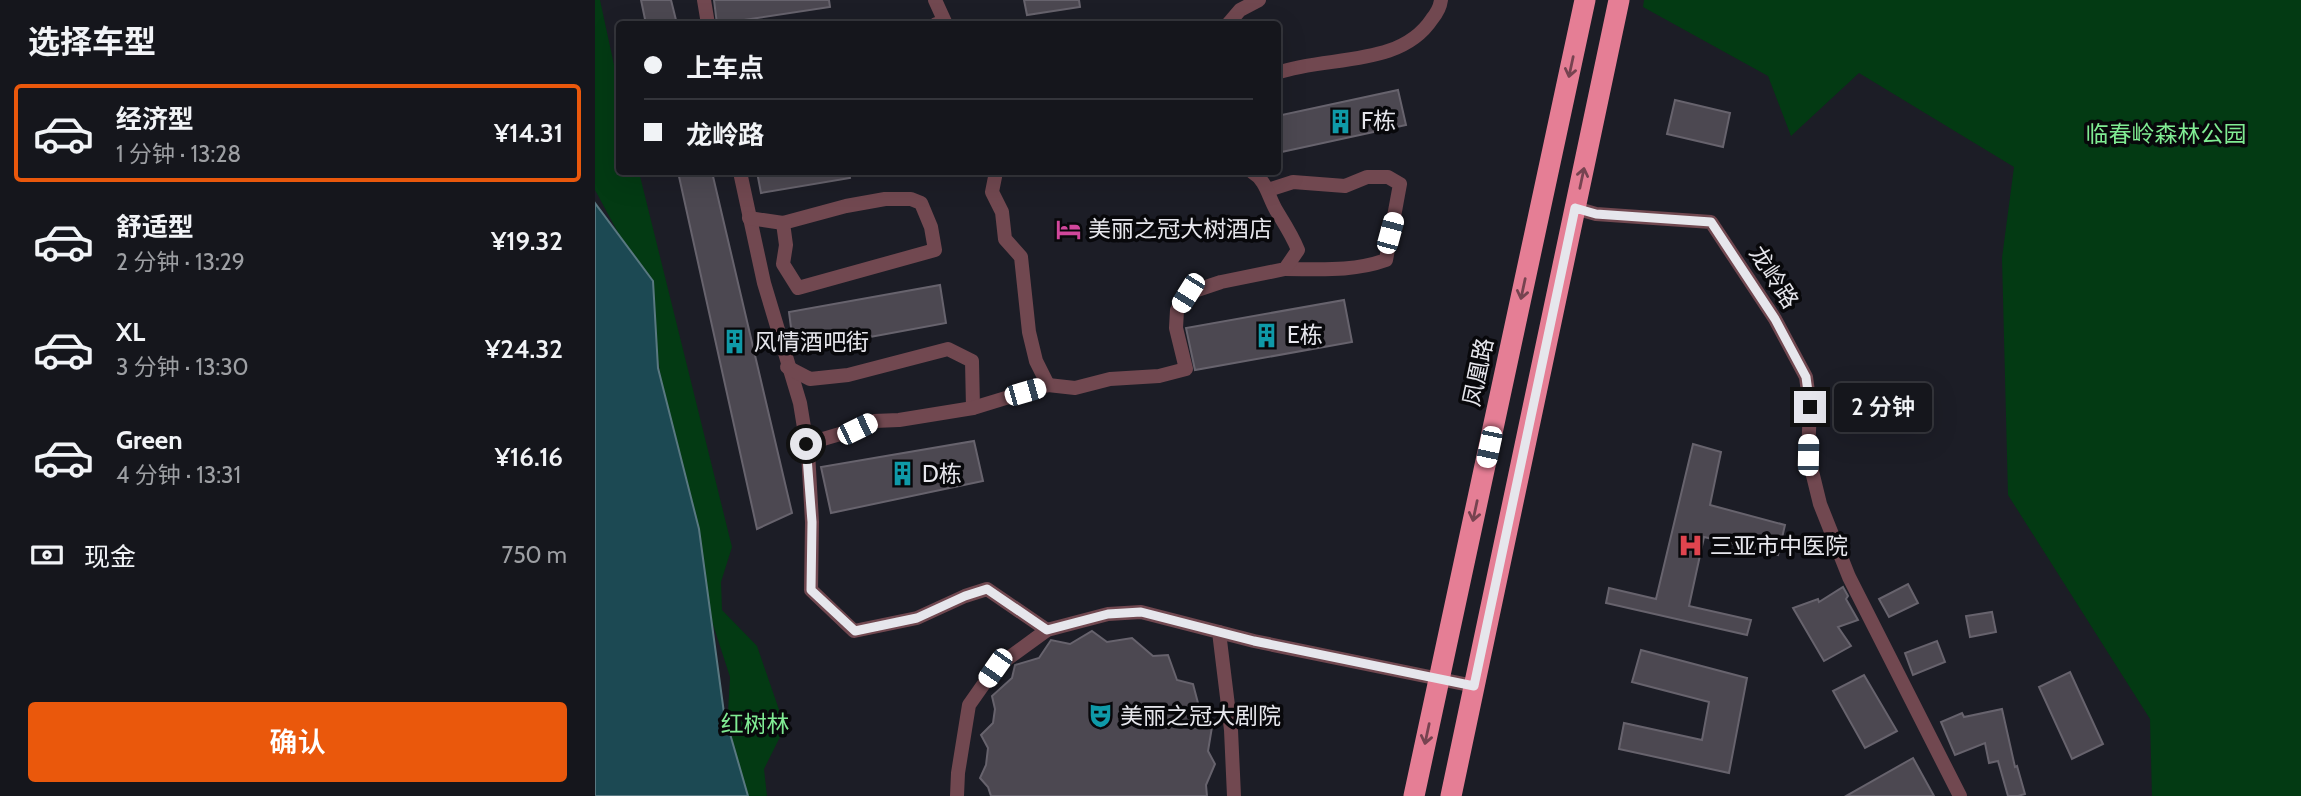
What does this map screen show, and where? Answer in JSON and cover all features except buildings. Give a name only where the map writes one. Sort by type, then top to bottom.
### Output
[{"type":"highway","points":[[1451,796],[1617,9],[1584,5]]},
{"type":"highway","name":"凤凰路","points":[[1414,796],[1584,5]]},
{"type":"street","points":[[704,0],[708,21]]},
{"type":"street","points":[[935,0],[945,21]]},
{"type":"street","points":[[1231,21],[1240,10],[1259,0]]},
{"type":"street","points":[[1281,72],[1400,47],[1424,32],[1441,7],[1441,0]]},
{"type":"street","points":[[741,175],[748,218],[787,367],[800,403],[812,522],[811,590],[855,631],[917,618],[987,589],[1047,630]]},
{"type":"street","points":[[995,175],[992,192],[1002,212],[1005,239],[1021,257],[1029,332],[1036,361],[1048,385]]},
{"type":"street","points":[[1257,175],[1290,229],[1298,250],[1285,269]]},
{"type":"street","points":[[806,444],[857,429],[874,421],[899,420],[973,408],[1048,385],[1075,388],[1110,379],[1159,376],[1186,369],[1176,328],[1177,310],[1188,293],[1221,282],[1285,269],[1336,270],[1386,260],[1400,184],[1388,177],[1367,177],[1345,186],[1293,182],[1268,190]]},
{"type":"street","points":[[748,218],[783,223],[859,203],[911,199],[921,203],[931,227],[935,250],[799,288],[783,264],[786,245],[783,223]]},
{"type":"street","name":"龙岭路","points":[[1575,208],[1596,214],[1711,222],[1775,319],[1806,377],[1810,407],[1808,455],[1820,504],[1849,576],[1960,796]]},
{"type":"street","points":[[787,367],[810,379],[848,375],[948,349],[972,361],[973,408]]},
{"type":"street","points":[[957,796],[969,705],[995,668],[1047,630],[1108,614],[1141,612],[1219,632],[1474,686]]},
{"type":"street","points":[[1219,632],[1231,730],[1234,796]]},
{"type":"green space","name":"红树林","points":[[595,0],[600,0],[616,74],[616,175],[640,175],[732,547],[721,582],[722,610],[757,646],[785,727],[764,769],[767,796],[740,796],[726,748],[730,677],[696,572],[670,442],[648,288],[595,190]]},
{"type":"green space","name":"临春岭森林公园","points":[[1644,0],[2301,0],[2301,796],[2152,796],[2150,719],[2008,495],[2002,258],[2014,167],[1859,73],[1791,136],[1768,76],[1643,7]]},
{"type":"water","points":[[595,203],[653,281],[658,368],[699,529],[724,713],[748,796],[595,796]]},
{"type":"place","name":"F栋","points":[[1341,121]]},
{"type":"place","name":"美丽之冠大树酒店","points":[[1068,229]]},
{"type":"place","name":"E栋","points":[[1267,335]]},
{"type":"place","name":"风情酒吧街","points":[[734,342]]},
{"type":"place","name":"D栋","points":[[902,474]]},
{"type":"place","name":"三亚市中医院","points":[[1690,546]]},
{"type":"place","name":"美丽之冠大剧院","points":[[1100,716]]},
{"type":"route","points":[[806,444],[811,481],[811,590],[855,631],[917,618],[987,589],[1047,630],[1108,614],[1141,612],[1254,641],[1474,686],[1575,208],[1596,214],[1711,222],[1775,319],[1806,377],[1810,407]]}]
